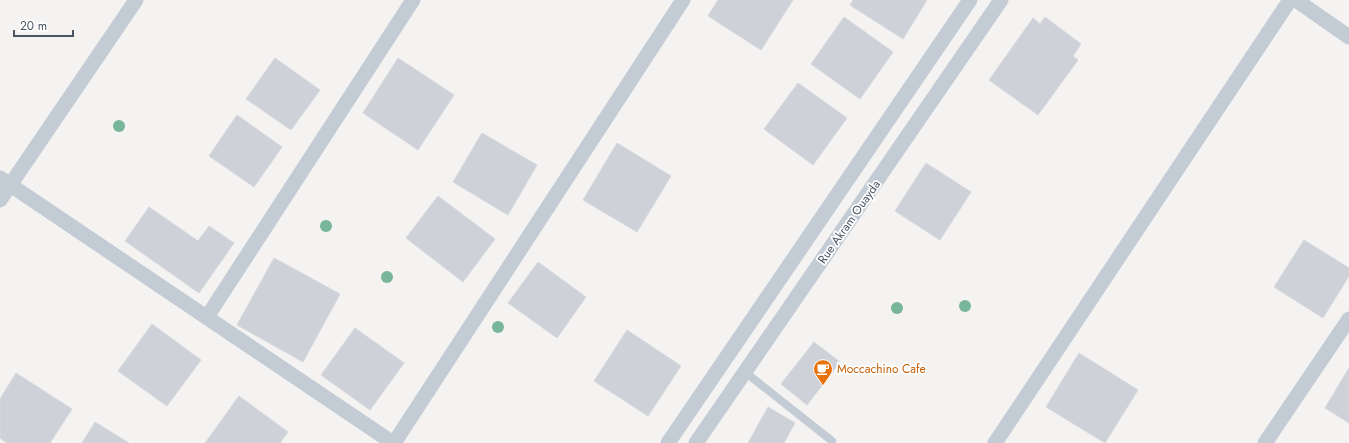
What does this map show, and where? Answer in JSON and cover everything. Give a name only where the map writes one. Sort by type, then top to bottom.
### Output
[{"type":"street","points":[[0,200],[5,182],[136,0]]},
{"type":"street","points":[[207,317],[413,0]]},
{"type":"street","points":[[5,182],[394,443],[683,0]]},
{"type":"street","name":"Rue Akram Ouayda","points":[[668,443],[970,0]]},
{"type":"street","name":"Rue Akram Ouayda","points":[[696,443],[1001,0]]},
{"type":"street","points":[[995,443],[1290,0]]},
{"type":"street","points":[[1296,0],[1349,37]]},
{"type":"street","points":[[1265,443],[1349,319]]},
{"type":"lane","points":[[745,372],[832,441]]},
{"type":"building","points":[[718,0],[793,0],[761,50],[708,16]]},
{"type":"building","points":[[853,0],[927,0],[903,39],[850,5]]},
{"type":"building","points":[[844,17],[893,52],[860,99],[811,64]]},
{"type":"building","points":[[1045,17],[1081,44],[1073,56],[1078,60],[1038,115],[989,80],[1033,18],[1040,24]]},
{"type":"building","points":[[275,58],[320,90],[291,130],[246,99]]},
{"type":"building","points":[[398,58],[454,95],[418,150],[363,113]]},
{"type":"building","points":[[798,83],[847,118],[813,165],[764,129]]},
{"type":"building","points":[[237,115],[282,147],[254,187],[209,156]]},
{"type":"building","points":[[482,133],[537,165],[508,215],[453,182]]},
{"type":"building","points":[[617,143],[671,176],[637,232],[583,200]]},
{"type":"building","points":[[926,163],[971,192],[940,240],[895,211]]},
{"type":"building","points":[[438,196],[495,239],[463,282],[406,238]]},
{"type":"building","points":[[149,207],[198,241],[209,226],[234,243],[199,293],[125,241]]},
{"type":"building","points":[[1304,240],[1349,268],[1349,276],[1323,318],[1274,287]]},
{"type":"building","points":[[274,258],[340,294],[303,362],[237,325]]},
{"type":"building","points":[[538,262],[586,297],[557,338],[508,303]]},
{"type":"building","points":[[152,324],[201,360],[167,406],[118,371]]},
{"type":"building","points":[[355,328],[404,363],[370,410],[321,375]]},
{"type":"building","points":[[627,330],[681,366],[648,416],[594,381]]},
{"type":"building","points":[[814,342],[840,362],[807,405],[781,384]]},
{"type":"building","points":[[1079,353],[1138,390],[1105,443],[1046,407]]},
{"type":"building","points":[[1349,368],[1349,423],[1325,408]]},
{"type":"building","points":[[16,373],[72,409],[50,443],[7,443],[0,438],[0,399]]},
{"type":"building","points":[[239,396],[288,432],[280,443],[205,443]]},
{"type":"building","points":[[768,407],[795,423],[784,443],[748,443]]},
{"type":"building","points":[[95,422],[129,443],[82,443]]},
{"type":"place","name":"Moccachino Cafe","points":[[823,386]]}]
